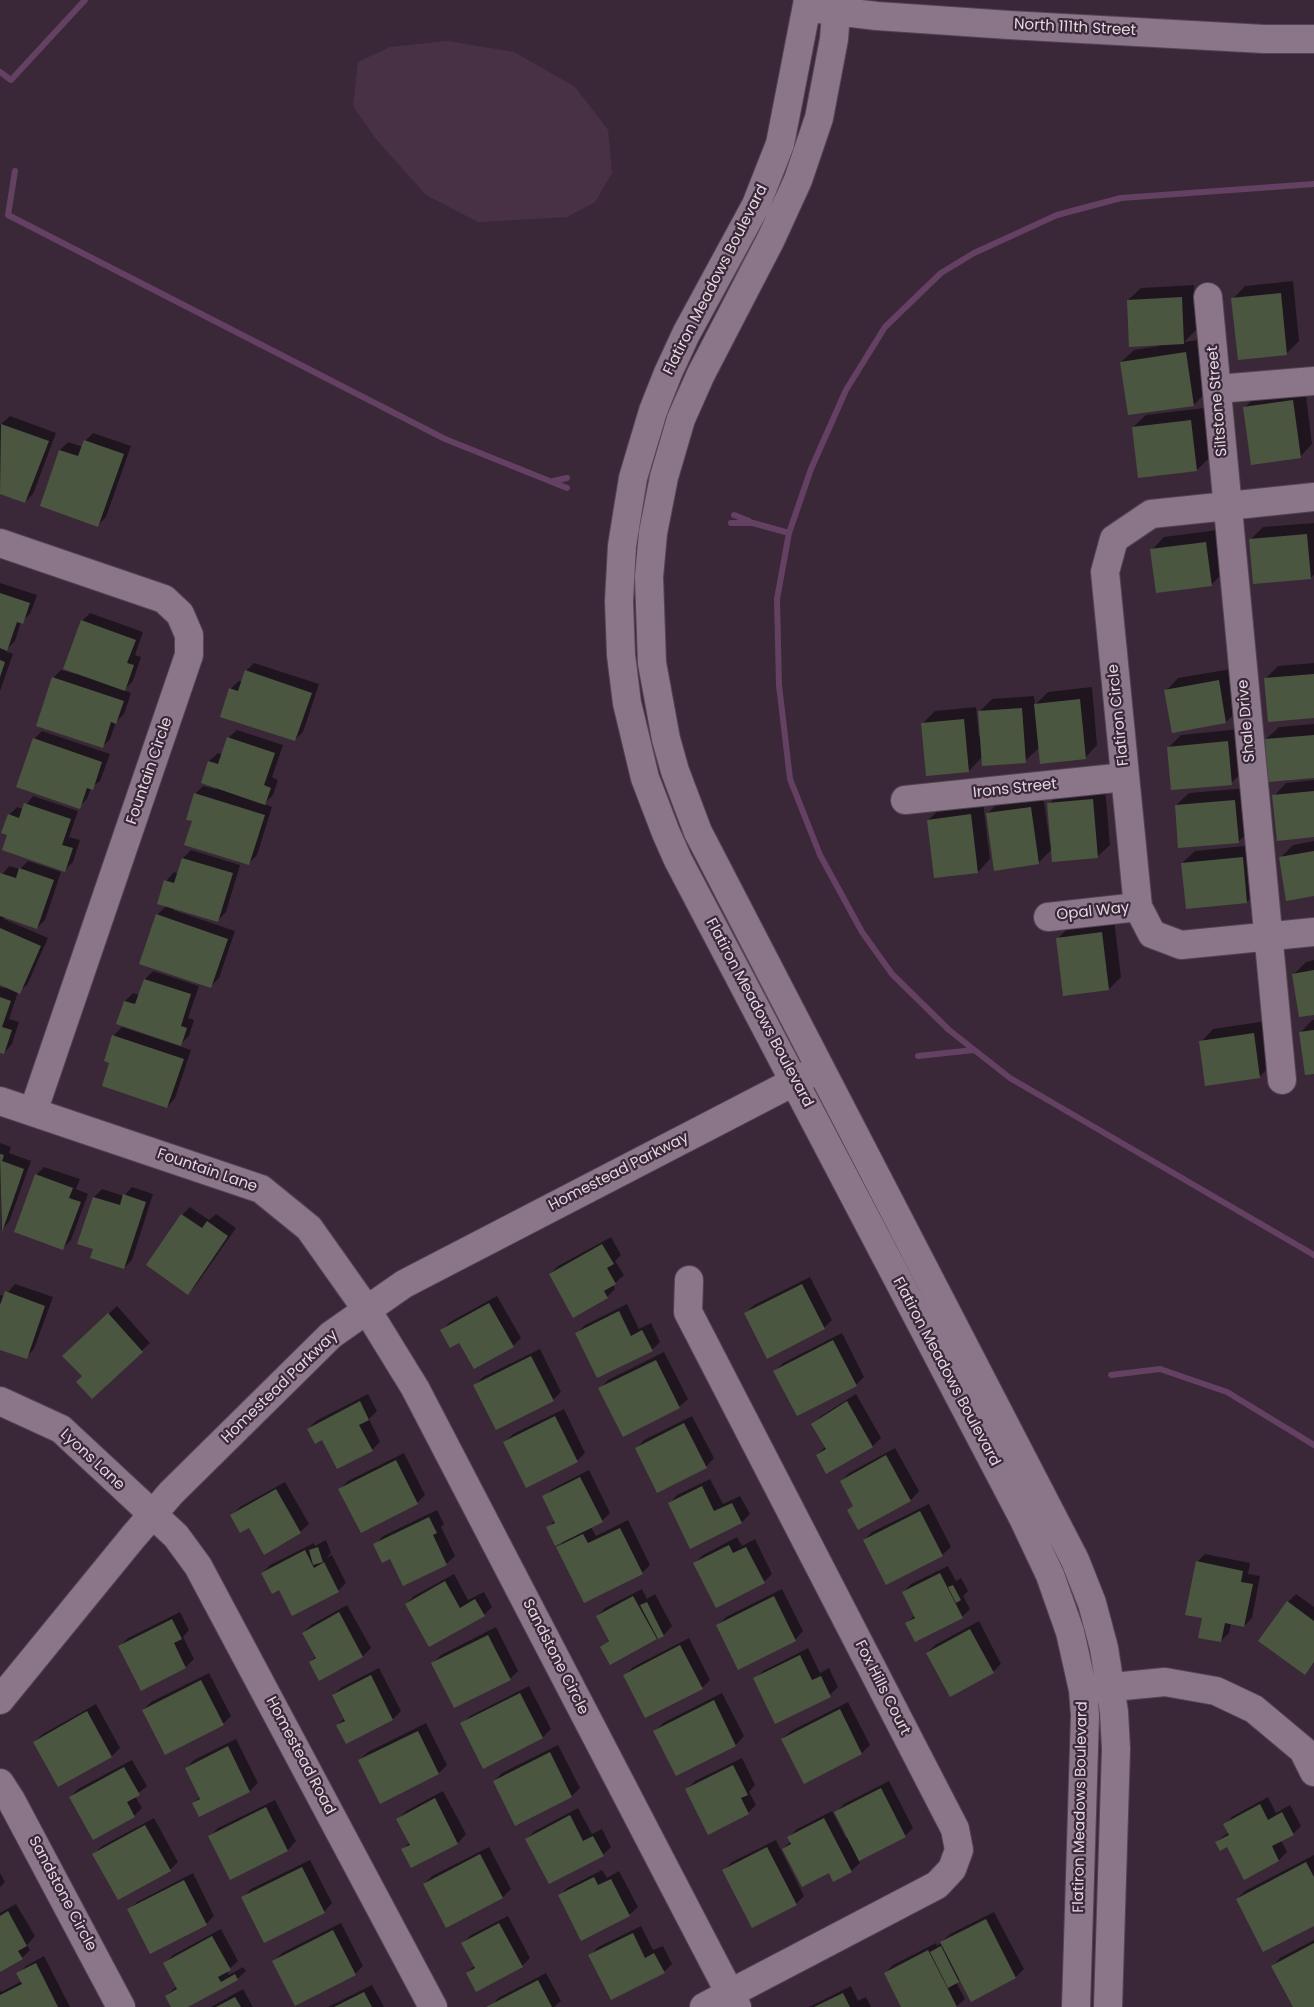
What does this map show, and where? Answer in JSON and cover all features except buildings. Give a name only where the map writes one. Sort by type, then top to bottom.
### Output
[{"type":"street","name":"North 111th Street","points":[[808,4],[1008,25],[1264,39],[1314,39]]},
{"type":"street","name":"Flatiron Meadows Boulevard","points":[[808,4],[780,144],[756,205],[686,334],[653,412],[633,478],[626,513],[619,601],[620,655],[627,703],[637,750],[655,806],[678,860],[1018,1510],[1050,1575],[1070,1632],[1083,1690],[1084,1776],[1076,2007]]},
{"type":"street","name":"Flatiron Meadows Boulevard","points":[[837,6],[819,118],[798,180],[771,238],[701,374],[682,419],[664,478],[653,533],[650,577],[652,663],[658,707],[674,771],[698,832],[1076,1560],[1099,1630],[1111,1687],[1116,1749],[1108,2007]]},
{"type":"street","name":"Siltstone Street","points":[[1208,297],[1218,389],[1227,506]]},
{"type":"street","points":[[1218,389],[1314,380]]},
{"type":"street","name":"Flatiron Circle","points":[[1314,497],[1150,514],[1114,539],[1105,572],[1138,907],[1152,934],[1181,945],[1314,932]]},
{"type":"street","name":"Shale Drive","points":[[1227,506],[1282,1080]]},
{"type":"street","name":"Fountain Circle","points":[[0,543],[164,599],[180,614],[189,634],[189,655],[33,1112]]},
{"type":"street","name":"Irons Street","points":[[905,800],[1126,777]]},
{"type":"street","name":"Opal Way","points":[[1048,918],[1138,907]]},
{"type":"street","name":"Homestead Parkway","points":[[0,1700],[152,1515],[331,1335],[404,1284],[820,1068]]},
{"type":"street","name":"Fountain Lane","points":[[0,1101],[261,1189],[309,1228],[367,1310]]},
{"type":"street","name":"Fox Hills Court","points":[[689,1280],[688,1312],[955,1829],[959,1850],[952,1869],[937,1885],[733,2000],[704,2007]]},
{"type":"street","name":"Sandstone Circle","points":[[367,1310],[415,1388],[733,2000]]},
{"type":"street","name":"Lyons Lane","points":[[0,1401],[61,1429],[152,1515]]},
{"type":"street","name":"Homestead Road","points":[[152,1515],[176,1536],[198,1566],[433,2007]]},
{"type":"street","points":[[1083,1690],[1165,1682],[1216,1691],[1254,1709],[1303,1750],[1314,1772]]},
{"type":"street","name":"Sandstone Circle","points":[[0,1783],[11,1800],[121,2007]]},
{"type":"shaded area","points":[[448,41],[514,52],[575,87],[608,130],[612,173],[595,202],[567,217],[478,222],[426,195],[376,139],[353,106],[358,62],[390,47]]},
{"type":"waterway","points":[[0,72],[11,80],[85,0]]},
{"type":"waterway","points":[[15,171],[8,215],[445,439],[567,488]]},
{"type":"waterway","points":[[789,533],[811,469],[846,390],[885,327],[941,273],[974,253],[1057,215],[1121,198],[1314,184]]},
{"type":"waterway","points":[[553,481],[567,478]]},
{"type":"waterway","points":[[734,515],[749,521]]},
{"type":"waterway","points":[[731,523],[753,523],[789,533],[777,599],[779,685],[790,779],[820,855],[862,932],[892,974],[949,1030],[1010,1078],[1314,1255]]},
{"type":"waterway","points":[[918,1056],[974,1050]]},
{"type":"waterway","points":[[1111,1375],[1160,1369],[1227,1392],[1314,1445]]}]
